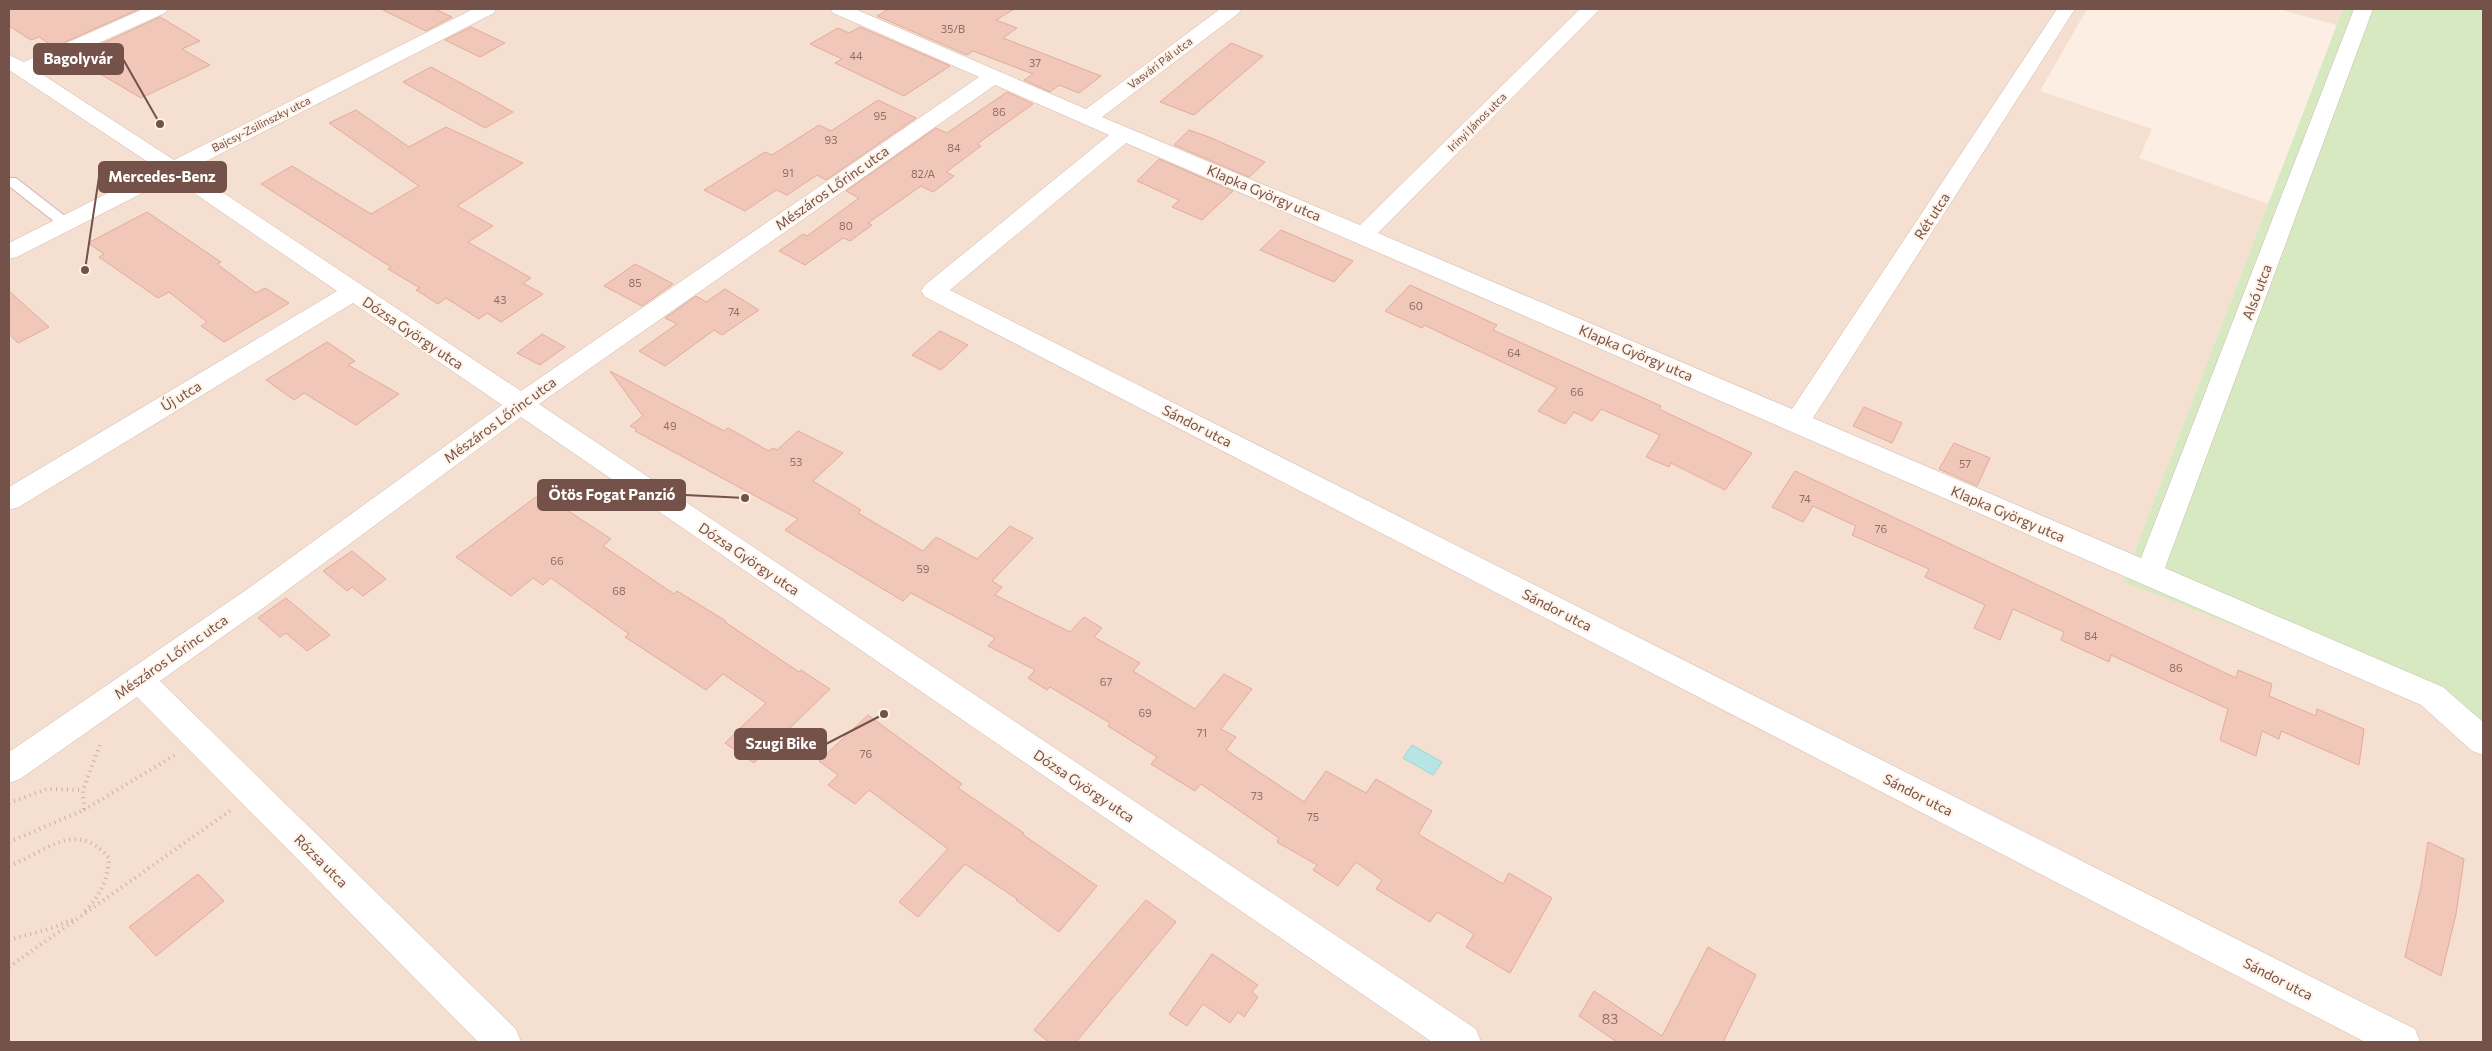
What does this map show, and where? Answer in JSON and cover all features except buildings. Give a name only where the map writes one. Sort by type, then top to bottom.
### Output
[{"type":"street","points":[[15,66],[158,9]]},
{"type":"street","name":"Bajcsy-Zsilinszky utca","points":[[9,252],[487,9]]},
{"type":"street","name":"Vasvári Pál utca","points":[[1088,117],[1232,9]]},
{"type":"street","name":"Irinyi János utca","points":[[1363,235],[1590,9]]},
{"type":"street","name":"Rét utca","points":[[1797,423],[2066,9]]},
{"type":"street","name":"Alsó utca","points":[[2149,574],[2364,9]]},
{"type":"street","name":"Klapka György utca","points":[[852,11],[1124,134],[1363,235],[2432,696],[2483,741]]},
{"type":"street","name":"Dózsa György utca","points":[[15,66],[173,168],[353,292],[1463,1042]]},
{"type":"street","name":"Mészáros Lőrinc utca","points":[[9,768],[140,680],[521,404],[994,76]]},
{"type":"street","name":"Sándor utca","points":[[1124,134],[933,291],[2402,1042]]},
{"type":"street","name":"Új utca","points":[[9,500],[353,292]]},
{"type":"street","name":"Rózsa utca","points":[[140,680],[503,1042]]},
{"type":"lane","points":[[9,182],[11,181],[65,223]]},
{"type":"path","points":[[84,810],[83,790],[102,738]]},
{"type":"path","points":[[9,842],[84,810],[200,740]]},
{"type":"path","points":[[9,803],[47,789],[83,790]]},
{"type":"path","points":[[9,967],[254,794]]},
{"type":"path","points":[[9,866],[50,845],[77,838],[97,844],[109,858],[109,875],[102,894],[80,917],[52,928],[9,940]]},
{"type":"shaded area","points":[[9,9],[2087,9],[2040,91],[2152,129],[2139,158],[2268,204],[2123,582],[2483,722],[2483,1042],[9,1042]]},
{"type":"shaded area","points":[[2278,9],[2343,9],[2337,25]]},
{"type":"green space","points":[[2343,9],[2483,9],[2483,722],[2123,582]]},
{"type":"water","points":[[1412,745],[1442,762],[1433,775],[1403,758]]},
{"type":"place","name":"Bagolyvár","points":[[160,124]]},
{"type":"place","name":"Mercedes-Benz","points":[[85,270]]},
{"type":"place","name":"Ötös Fogat Panzió","points":[[745,498]]},
{"type":"place","name":"Szugi Bike","points":[[884,714]]}]
